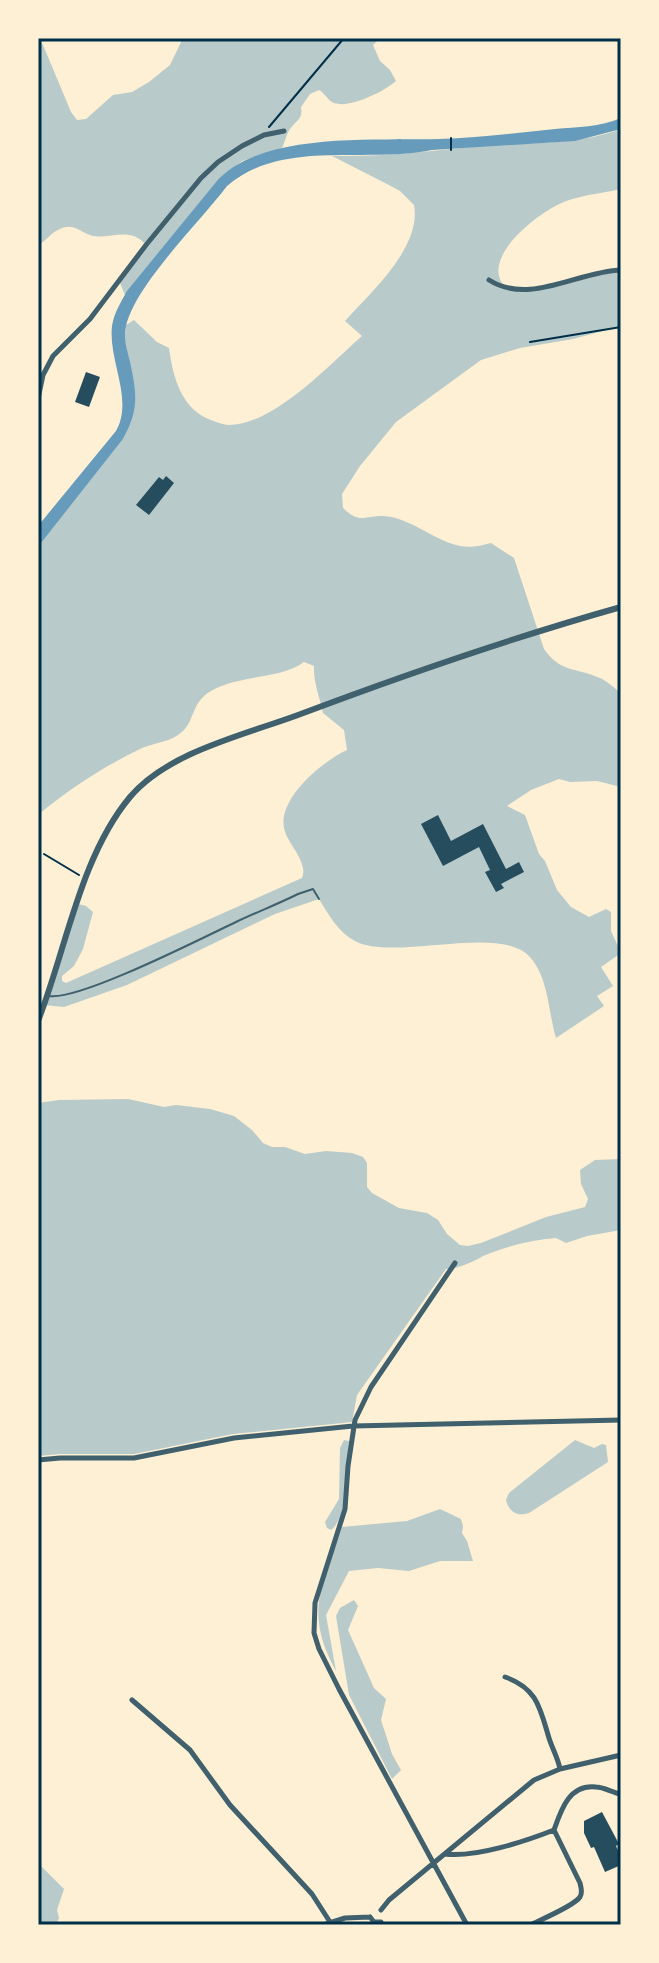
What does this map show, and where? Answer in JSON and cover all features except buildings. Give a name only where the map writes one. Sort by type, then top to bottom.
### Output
[{"type":"street","points":[[38,399],[43,375],[53,356],[90,319],[201,178],[218,162],[264,135],[284,131]]},
{"type":"street","points":[[489,280],[501,287],[522,290],[621,270]]},
{"type":"street","points":[[38,1021],[105,835],[132,795],[168,766],[187,756],[353,694],[517,637],[621,607]]},
{"type":"street","points":[[455,1263],[371,1387],[353,1426],[345,1509],[315,1603],[314,1633],[358,1725],[467,1925]]},
{"type":"street","points":[[38,1460],[134,1458],[234,1438],[353,1426],[621,1420]]},
{"type":"street","points":[[505,1677],[521,1683],[532,1693],[541,1710],[560,1769]]},
{"type":"street","points":[[132,1700],[190,1750],[230,1805],[304,1885],[330,1922]]},
{"type":"street","points":[[370,1917],[372,1911],[381,1910],[534,1780],[560,1769],[621,1755]]},
{"type":"street","points":[[534,1924],[573,1903],[581,1893],[580,1883],[554,1830],[562,1806],[569,1797],[584,1788],[597,1787],[621,1794]]},
{"type":"street","points":[[445,1854],[488,1849],[554,1830]]},
{"type":"street","points":[[370,1917],[374,1922],[382,1923],[384,1916],[381,1910]]},
{"type":"street","points":[[323,1925],[345,1918],[370,1917]]},
{"type":"lane","points":[[48,996],[58,998],[75,993],[134,970],[298,894],[313,889],[319,899]]},
{"type":"path","points":[[264,135],[284,106],[344,38]]},
{"type":"path","points":[[451,138],[451,150]]},
{"type":"path","points":[[530,342],[621,327]]},
{"type":"path","points":[[44,854],[87,880]]},
{"type":"shaded area","points":[[38,38],[77,120],[86,119],[113,95],[132,92],[149,82],[170,65],[183,38],[380,38],[373,45],[380,61],[396,81],[376,94],[348,104],[334,103],[319,90],[310,94],[282,148],[242,161],[216,182],[125,295],[120,283],[146,245],[140,239],[127,235],[93,236],[69,227],[55,231],[38,245]]},
{"type":"shaded area","points":[[621,129],[621,189],[566,201],[542,214],[506,249],[499,275],[505,287],[522,290],[621,270],[621,326],[573,339],[520,348],[481,360],[396,422],[360,466],[342,494],[343,508],[354,516],[393,517],[460,546],[491,543],[514,558],[544,649],[550,657],[563,666],[600,678],[621,693],[621,787],[597,781],[570,782],[559,779],[531,790],[507,806],[525,815],[539,854],[557,890],[571,907],[589,917],[606,909],[611,912],[611,931],[621,953],[601,967],[613,986],[597,996],[604,1006],[556,1038],[541,975],[530,957],[515,947],[495,943],[395,948],[372,946],[355,941],[344,933],[319,899],[275,914],[127,985],[64,1007],[44,1005],[78,904],[93,912],[83,949],[74,966],[62,976],[62,981],[66,983],[302,878],[303,866],[286,834],[284,816],[304,782],[347,750],[344,730],[323,713],[314,666],[304,662],[283,672],[234,682],[211,691],[200,700],[188,725],[179,734],[113,763],[74,787],[38,815],[38,547],[123,439],[131,422],[134,394],[126,354],[126,325],[134,320],[157,342],[169,348],[180,391],[201,415],[229,425],[264,415],[300,391],[362,336],[345,321],[392,268],[410,237],[414,205],[400,191],[332,156],[388,155],[569,141]]},
{"type":"shaded area","points":[[128,1099],[164,1107],[176,1105],[210,1109],[234,1116],[263,1143],[272,1147],[285,1147],[305,1154],[326,1151],[363,1157],[367,1163],[367,1187],[372,1193],[399,1208],[427,1213],[438,1220],[447,1234],[460,1245],[468,1246],[546,1217],[585,1207],[588,1199],[581,1184],[580,1170],[595,1160],[621,1159],[621,1230],[566,1243],[556,1238],[522,1243],[446,1269],[357,1395],[352,1422],[233,1434],[134,1454],[38,1456],[38,1103]]},
{"type":"shaded area","points":[[344,1440],[349,1441],[346,1489],[341,1514],[331,1530],[325,1522],[339,1499],[340,1448]]},
{"type":"shaded area","points":[[575,1440],[594,1448],[606,1445],[608,1462],[529,1513],[517,1514],[511,1510],[506,1500],[509,1493]]},
{"type":"shaded area","points":[[440,1509],[461,1519],[462,1533],[473,1561],[440,1561],[409,1571],[378,1568],[349,1571],[326,1615],[336,1671],[326,1650],[318,1615],[323,1583],[342,1527],[407,1521]]},
{"type":"shaded area","points":[[354,1600],[358,1606],[348,1630],[374,1688],[386,1699],[381,1720],[392,1754],[401,1770],[392,1779],[349,1695],[336,1616],[340,1608]]},
{"type":"shaded area","points":[[38,1863],[64,1889],[56,1925],[38,1925]]},
{"type":"water","points":[[621,118],[621,129],[575,141],[406,154],[299,157],[249,171],[227,186],[155,273],[132,309],[125,335],[135,393],[128,429],[38,547],[38,526],[116,431],[121,419],[122,393],[112,339],[113,321],[120,303],[216,182],[236,166],[261,154],[320,142],[483,136],[588,126]]}]
